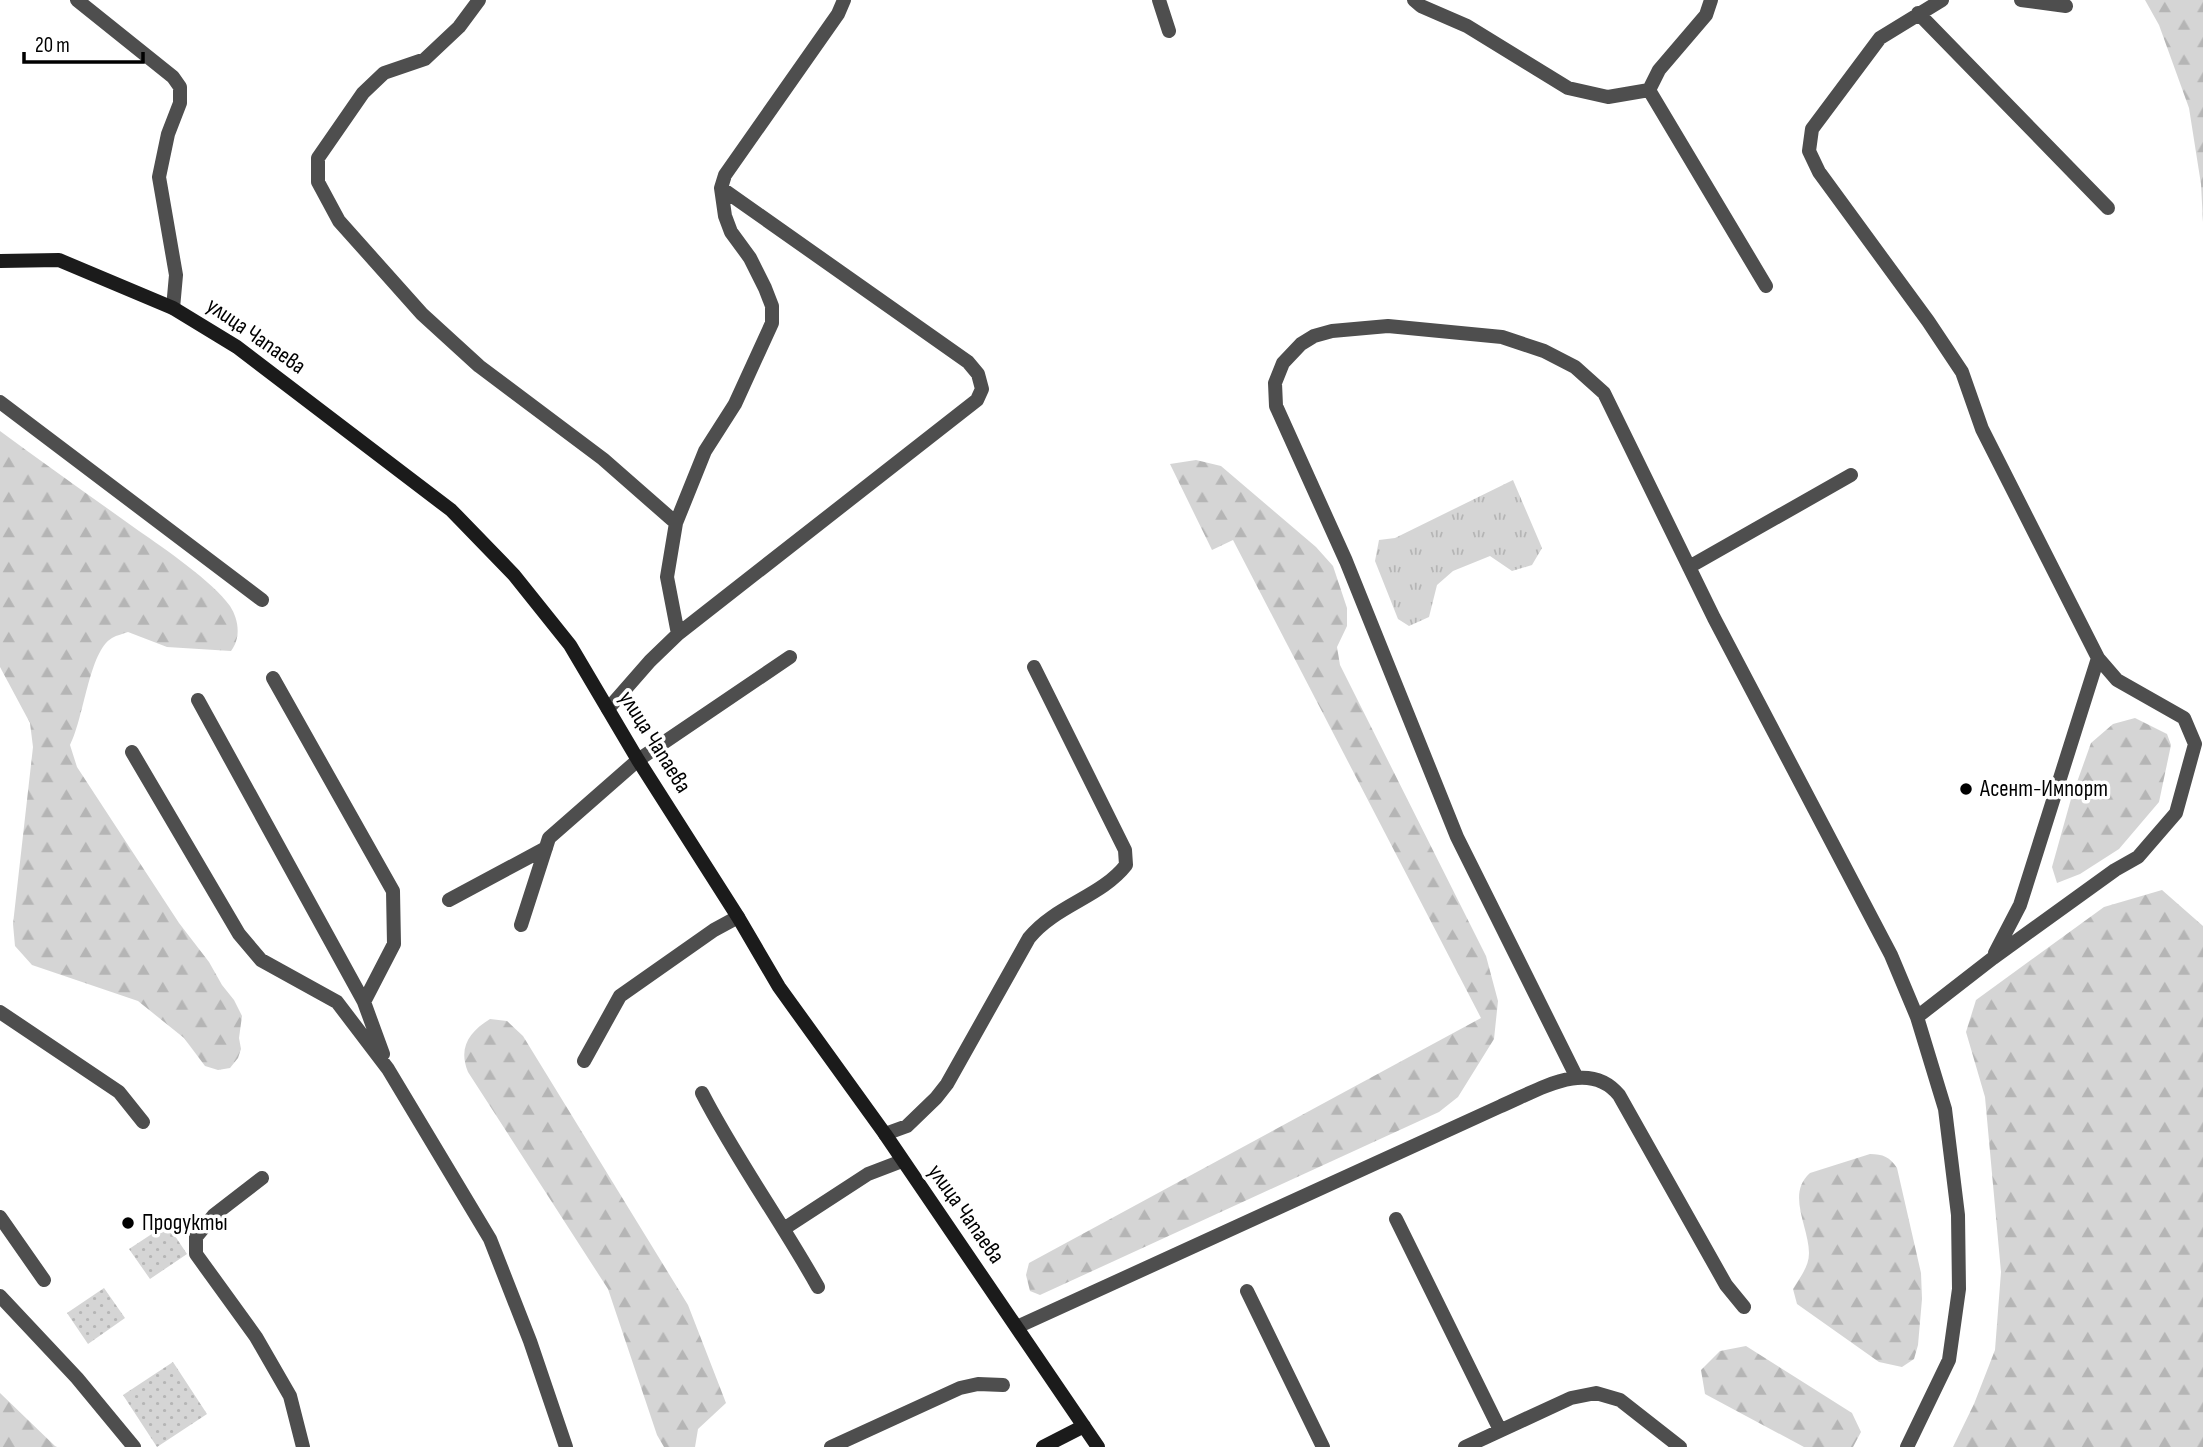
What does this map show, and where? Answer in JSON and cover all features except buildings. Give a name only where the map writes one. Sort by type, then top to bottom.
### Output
[{"type":"main road","name":"улица Чапаева","points":[[0,261],[59,260],[173,308],[237,347],[451,510],[514,575],[562,635],[779,986],[885,1134],[1098,1447]]},
{"type":"main road","points":[[1043,1447],[1084,1426]]},
{"type":"lane","points":[[77,0],[173,77],[180,87],[180,103],[168,134],[159,177],[176,275],[173,308]]},
{"type":"lane","points":[[479,0],[459,27],[425,59],[384,74],[363,93],[318,158],[318,182],[339,220],[422,314],[479,366],[603,459],[676,523]]},
{"type":"lane","points":[[678,634],[667,577],[676,523],[705,451],[735,404],[772,323],[772,306],[765,288],[725,216],[721,188],[725,175],[838,14],[844,0]]},
{"type":"lane","points":[[1159,0],[1170,31]]},
{"type":"lane","points":[[1414,0],[1421,6],[1467,26],[1568,88],[1608,97],[1649,90]]},
{"type":"lane","points":[[1649,90],[1659,70],[1706,15],[1711,0]]},
{"type":"lane","points":[[1917,1017],[1993,958],[2138,856],[2176,813],[2195,744],[2184,718],[2117,680],[2098,658],[1982,429],[1962,372],[1819,172],[1809,151],[1812,129],[1880,38],[1942,0]]},
{"type":"lane","points":[[2021,0],[2066,6]]},
{"type":"lane","points":[[1918,13],[2108,208]]},
{"type":"lane","points":[[1649,90],[1766,286]]},
{"type":"lane","points":[[608,709],[678,634],[977,400],[982,389],[978,374],[968,362],[721,188]]},
{"type":"lane","points":[[1577,1078],[1457,837],[1346,561],[1276,406],[1275,383],[1283,363],[1301,344],[1314,336],[1332,331],[1388,326],[1502,337],[1544,351],[1575,367],[1604,393],[1689,567],[1881,936],[1917,1017],[1945,1110],[1958,1215],[1959,1289],[1949,1360],[1906,1447]]},
{"type":"lane","points":[[0,402],[261,600]]},
{"type":"lane","points":[[1689,567],[1851,475]]},
{"type":"lane","points":[[521,925],[549,838],[638,760],[790,657]]},
{"type":"lane","points":[[1993,958],[2020,905],[2098,658]]},
{"type":"lane","points":[[885,1134],[907,1126],[947,1084],[1030,938],[1041,924],[1116,878],[1126,865],[1125,850],[1034,667]]},
{"type":"lane","points":[[273,678],[393,891],[394,944],[364,1002]]},
{"type":"lane","points":[[198,700],[364,1002],[388,1069]]},
{"type":"lane","points":[[132,752],[239,934],[261,960],[337,1002],[388,1069],[490,1239],[530,1341],[566,1447]]},
{"type":"lane","points":[[449,900],[546,848]]},
{"type":"lane","points":[[584,1061],[620,996],[738,916]]},
{"type":"lane","points":[[0,1012],[112,1087],[144,1122]]},
{"type":"lane","points":[[1017,1327],[1501,1106],[1577,1078],[1598,1079],[1609,1084],[1619,1095],[1726,1285],[1744,1307]]},
{"type":"lane","points":[[702,1093],[818,1287]]},
{"type":"lane","points":[[785,1228],[868,1174],[902,1161]]},
{"type":"lane","points":[[262,1178],[215,1215],[196,1237],[196,1254],[256,1337],[290,1396],[303,1447]]},
{"type":"lane","points":[[0,1217],[44,1280]]},
{"type":"lane","points":[[1396,1219],[1500,1430]]},
{"type":"lane","points":[[1247,1291],[1323,1447]]},
{"type":"lane","points":[[0,1296],[77,1378],[134,1447]]},
{"type":"lane","points":[[831,1447],[960,1388],[978,1384],[1003,1385]]},
{"type":"lane","points":[[1465,1447],[1571,1398],[1596,1393],[1620,1400],[1680,1447]]},
{"type":"green space","points":[[2145,0],[2203,0],[2203,222],[2201,184],[2189,108],[2159,25]]},
{"type":"green space","points":[[0,431],[188,566],[222,596],[235,617],[238,629],[231,651],[167,647],[128,632],[112,638],[104,645],[92,671],[70,745],[77,767],[179,923],[209,962],[242,1016],[239,1038],[241,1049],[230,1068],[218,1070],[205,1066],[184,1038],[138,1001],[32,965],[15,946],[13,924],[33,747],[30,723],[0,667]]},
{"type":"green space","points":[[1196,460],[1221,466],[1316,547],[1333,566],[1347,608],[1347,626],[1337,647],[1340,665],[1486,956],[1498,1001],[1494,1039],[1458,1097],[1439,1112],[1040,1295],[1030,1291],[1026,1275],[1029,1263],[1481,1018],[1233,540],[1212,550],[1170,464]]},
{"type":"green space","points":[[1513,480],[1542,548],[1532,565],[1512,571],[1490,556],[1453,571],[1437,585],[1429,617],[1409,626],[1398,619],[1375,561],[1379,540],[1395,538]]},
{"type":"green space","points":[[2135,718],[2167,734],[2171,745],[2159,802],[2119,849],[2080,874],[2057,883],[2052,867],[2071,799],[2091,743],[2113,724]]},
{"type":"green space","points":[[2162,890],[2203,926],[2203,1447],[1953,1447],[1974,1404],[1995,1350],[2001,1272],[1985,1097],[1966,1032],[1976,1000],[2104,907]]},
{"type":"green space","points":[[490,1019],[507,1021],[523,1036],[688,1305],[726,1403],[698,1429],[695,1447],[664,1447],[657,1435],[608,1289],[468,1072],[464,1055],[467,1041],[476,1029]]},
{"type":"green space","points":[[1870,1154],[1886,1157],[1897,1168],[1921,1273],[1918,1345],[1914,1359],[1902,1367],[1879,1362],[1797,1304],[1793,1289],[1809,1258],[1799,1201],[1803,1181],[1810,1173]]},
{"type":"green space","points":[[167,1224],[187,1254],[150,1279],[129,1249]]},
{"type":"green space","points":[[104,1288],[125,1318],[88,1344],[67,1313]]},
{"type":"green space","points":[[1746,1346],[1852,1413],[1861,1432],[1853,1447],[1804,1447],[1705,1394],[1701,1370],[1720,1351]]},
{"type":"green space","points":[[173,1362],[207,1414],[157,1447],[123,1395]]},
{"type":"green space","points":[[0,1393],[55,1446],[57,1447],[0,1447]]},
{"type":"place","name":"Асент-Импорт","points":[[1966,789]]},
{"type":"place","name":"Продукты","points":[[128,1223]]}]
